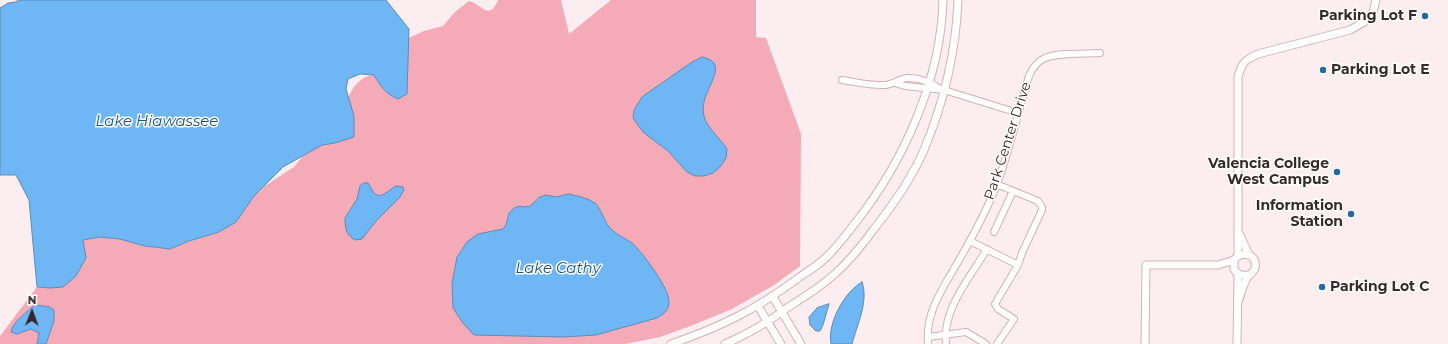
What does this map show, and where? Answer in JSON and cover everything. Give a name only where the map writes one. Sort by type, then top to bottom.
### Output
[{"type":"street","points":[[671,344],[724,324],[773,297],[822,261],[843,238],[884,182],[901,153],[912,128],[929,82],[940,33],[943,0]]},
{"type":"street","points":[[725,344],[767,322],[836,273],[862,246],[886,214],[909,179],[924,151],[951,66],[955,40],[958,0]]},
{"type":"street","points":[[1237,344],[1238,302],[1236,258],[1238,77],[1241,68],[1246,60],[1258,54],[1350,30],[1364,22],[1374,12],[1376,0]]},
{"type":"street","name":"Park Center Drive","points":[[928,341],[927,331],[931,313],[981,221],[996,184],[1008,151],[1028,76],[1034,66],[1043,59],[1052,55],[1100,53]]},
{"type":"street","points":[[842,80],[876,85],[895,83],[906,78],[929,82],[944,90],[1018,113]]},
{"type":"street","points":[[895,83],[905,86],[944,90]]},
{"type":"street","points":[[996,184],[1038,201],[1042,207],[1018,265],[995,304],[998,309],[1014,319],[997,344]]},
{"type":"street","points":[[994,232],[1013,191]]},
{"type":"street","points":[[1237,227],[1255,265],[1253,271],[1244,284],[1238,302]]},
{"type":"street","points":[[970,240],[1018,265]]},
{"type":"street","points":[[946,344],[945,335],[949,314],[987,249]]},
{"type":"street","points":[[1145,344],[1146,265],[1218,265],[1243,254],[1249,255]]},
{"type":"street","points":[[1218,265],[1244,276],[1249,275]]},
{"type":"street","points":[[773,297],[801,344]]},
{"type":"street","points":[[758,306],[781,344]]},
{"type":"street","points":[[928,341],[945,335],[966,332],[986,344]]},
{"type":"shaded area","points":[[498,0],[561,0],[569,34],[611,0],[756,0],[756,37],[766,38],[801,134],[800,266],[774,285],[732,309],[660,337],[625,344],[0,344],[0,336],[37,287],[50,288],[83,240],[100,237],[120,239],[145,246],[169,249],[219,232],[236,222],[254,196],[265,186],[294,167],[348,100],[351,91],[357,83],[364,78],[373,75],[378,79],[400,42],[424,31],[443,26],[455,12],[469,1],[488,11],[492,10]]},
{"type":"water","name":"Lake Hiawassee","points":[[18,0],[386,0],[409,29],[407,94],[398,99],[390,95],[374,75],[360,74],[348,79],[346,89],[354,116],[354,137],[335,143],[322,145],[283,167],[254,196],[236,222],[219,232],[189,241],[170,249],[145,246],[120,239],[100,237],[83,240],[86,258],[76,276],[63,287],[37,287],[29,200],[16,175],[0,175],[0,8],[8,3],[16,2]]},
{"type":"water","points":[[702,57],[713,62],[716,71],[704,100],[703,110],[705,120],[727,149],[726,158],[720,167],[713,173],[704,176],[695,176],[687,172],[668,151],[643,132],[633,118],[634,110],[642,97],[689,64]]},
{"type":"water","points":[[364,183],[368,183],[374,193],[378,195],[383,194],[396,186],[403,187],[404,190],[400,197],[376,221],[362,239],[355,240],[347,231],[345,218],[357,199],[360,186]]},
{"type":"water","name":"Lake Cathy","points":[[569,194],[586,198],[595,203],[611,229],[632,243],[642,254],[655,271],[665,289],[669,302],[667,310],[657,318],[596,335],[564,337],[474,335],[463,323],[453,308],[452,283],[457,257],[467,242],[478,234],[503,229],[506,225],[509,213],[514,208],[519,206],[530,206],[540,197],[546,195],[556,197]]},
{"type":"water","points":[[862,282],[864,289],[863,305],[852,344],[831,344],[830,336],[834,318],[838,309],[849,293]]},
{"type":"water","points":[[829,304],[823,325],[820,331],[816,331],[810,325],[809,317],[817,308]]},
{"type":"water","points":[[35,305],[50,307],[54,310],[54,321],[46,344],[37,344],[39,333],[31,329],[17,334],[11,332],[17,320]]},
{"type":"place","name":"Parking Lot F","points":[[1425,16]]},
{"type":"place","name":"Parking Lot E","points":[[1323,70]]},
{"type":"place","name":"Valencia College West Campus","points":[[1337,172]]},
{"type":"place","name":"Information Station","points":[[1351,214]]},
{"type":"place","name":"Parking Lot C","points":[[1322,287]]}]
